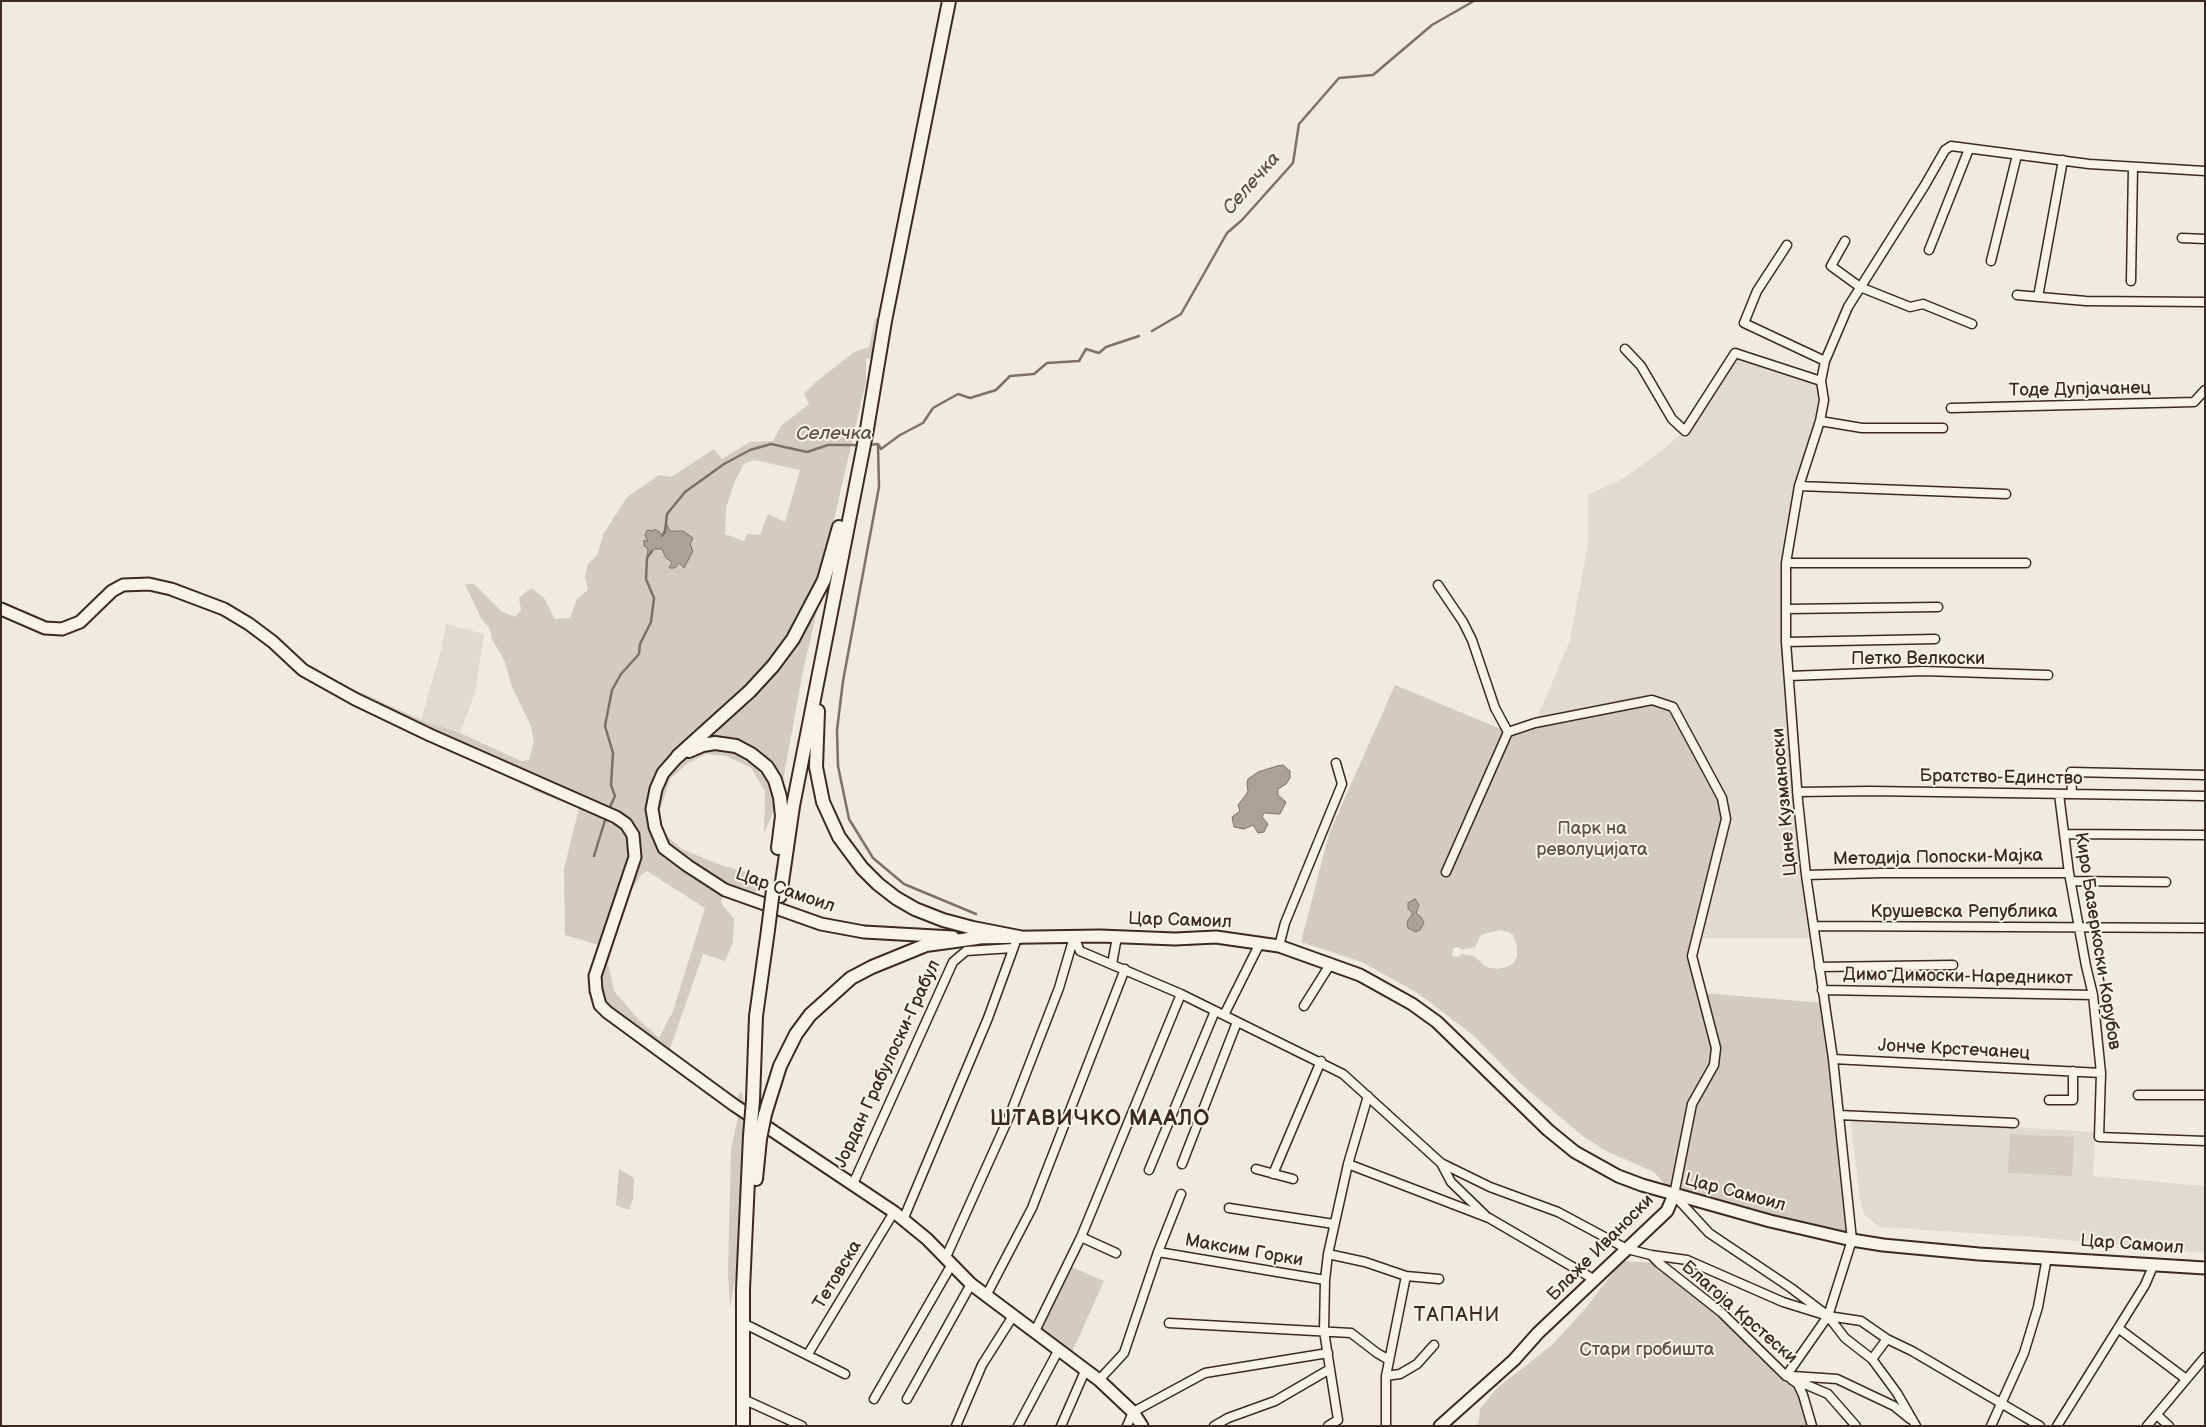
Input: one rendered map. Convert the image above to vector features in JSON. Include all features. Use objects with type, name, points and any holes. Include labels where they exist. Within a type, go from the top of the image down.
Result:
[{"type":"main road","points":[[743,1426],[743,1323],[755,1138],[753,1100],[756,1016],[776,893],[863,428],[879,359],[949,1]]},
{"type":"main road","points":[[678,756],[750,691],[773,666],[793,639],[824,580],[855,473]]},
{"type":"main road","points":[[855,473],[849,555],[818,710],[816,767],[823,802],[839,837],[862,868],[896,898],[915,909],[943,920],[991,932],[1016,942]]},
{"type":"main road","points":[[678,756],[702,746],[716,743],[736,746],[751,754],[767,767],[775,780],[782,816],[776,893]]},
{"type":"main road","points":[[755,1138],[765,1114],[780,1066],[796,1034],[810,1015],[851,978],[880,963],[926,945],[977,938]]},
{"type":"street","name":"Цане Кузманоски","points":[[1786,1376],[1828,1316],[1852,1240],[1833,1059],[1806,875],[1797,792],[1786,642],[1786,563],[1799,486],[1820,421],[1824,400],[1821,381],[1825,360],[1848,307],[1945,150],[1951,146],[1969,150],[2134,167],[2205,170]]},
{"type":"street","points":[[1930,250],[1969,150]]},
{"type":"street","points":[[1991,261],[2017,155]]},
{"type":"street","points":[[2038,296],[2063,160]]},
{"type":"street","points":[[2131,281],[2134,167]]},
{"type":"street","points":[[2182,238],[2205,239]]},
{"type":"street","points":[[1845,241],[1831,266],[1860,287],[1910,307],[1923,304],[1972,324]]},
{"type":"street","points":[[1787,245],[1757,291],[1744,323],[1825,360]]},
{"type":"street","points":[[2017,295],[2086,301],[2205,302]]},
{"type":"street","points":[[1625,349],[1641,366],[1672,419],[1685,432],[1735,353],[1821,381]]},
{"type":"street","name":"Тоде Дупјачанец","points":[[1951,408],[2194,402],[2205,390]]},
{"type":"street","points":[[1820,421],[1862,428],[1943,428]]},
{"type":"street","points":[[1799,486],[2006,494]]},
{"type":"street","points":[[1786,563],[2026,563]]},
{"type":"street","name":"Јордан Грабулоски-Грабул","points":[[1,609],[45,628],[62,629],[80,622],[112,591],[123,585],[149,584],[171,589],[224,610],[249,624],[273,642],[303,670],[354,699],[430,735],[616,817],[626,824],[633,835],[635,857],[595,976],[600,1004],[690,1074],[770,1131],[853,1184],[898,1216],[949,1260],[971,1284],[1099,1380],[1133,1412],[1142,1426]]},
{"type":"street","points":[[1438,585],[1463,622],[1472,640],[1495,708],[1508,732],[1446,872]]},
{"type":"street","points":[[1787,609],[1938,607]]},
{"type":"street","name":"Петко Велкоски","points":[[1786,642],[1935,639]]},
{"type":"street","name":"Петко Велкоски","points":[[1789,676],[1923,671],[2048,675]]},
{"type":"street","name":"Блаже Иваноски","points":[[1440,1426],[1514,1360],[1538,1333],[1667,1211],[1674,1196],[1692,1104],[1714,1065],[1716,1048],[1692,956],[1726,819],[1722,798],[1673,707],[1664,702],[1652,700],[1535,723],[1508,732]]},
{"type":"street","name":"Цар Самоил","points":[[678,756],[663,773],[656,789],[652,809],[655,827],[664,848],[725,890],[821,924],[864,932],[1016,942],[1074,937],[1216,938],[1279,946],[1331,963],[1360,975],[1412,1004],[1437,1022],[1548,1130],[1575,1152],[1618,1176],[1674,1196],[1852,1240],[1928,1250],[2205,1268]]},
{"type":"street","points":[[1279,946],[1289,914],[1342,784],[1336,763]]},
{"type":"street","points":[[2072,794],[2071,772],[2205,775]]},
{"type":"street","name":"Братство-Единство","points":[[1797,792],[1870,791],[2205,796]]},
{"type":"street","name":"Киро Базеркоски-Корубов","points":[[2059,794],[2070,877],[2093,994],[2101,1072],[2099,1137],[2205,1141]]},
{"type":"street","name":"Методија Попоски-Мајка","points":[[2065,834],[2205,835]]},
{"type":"street","name":"Методија Попоски-Мајка","points":[[1806,875],[1881,872],[2070,877],[2166,882]]},
{"type":"street","name":"Крушевска Република","points":[[1814,926],[2205,928]]},
{"type":"street","points":[[1074,937],[1080,951],[1181,994],[1321,1061],[1343,1074],[1441,1163],[1490,1187],[1558,1212],[1627,1249],[1687,1260],[1783,1302],[1828,1316],[1861,1321],[1887,1338],[2040,1426]]},
{"type":"street","points":[[874,1399],[949,1260],[1009,1117],[1059,988],[1074,937]]},
{"type":"street","points":[[1112,964],[1117,937]]},
{"type":"street","points":[[898,1216],[988,1018],[1016,942]]},
{"type":"street","name":"Јордан Грабулоски-Грабул","points":[[853,1184],[953,962],[966,951],[1016,942]]},
{"type":"street","points":[[1224,1015],[1260,943]]},
{"type":"street","points":[[1304,1006],[1331,963]]},
{"type":"street","name":"Димо Димоски-Наредникот","points":[[1819,967],[1953,965]]},
{"type":"street","points":[[986,1296],[1032,1208],[1125,969]]},
{"type":"street","name":"Димо Димоски-Наредникот","points":[[1822,990],[2093,994]]},
{"type":"street","points":[[1035,1331],[1081,1237],[1181,994]]},
{"type":"street","points":[[1149,1170],[1215,1011]]},
{"type":"street","points":[[1182,1164],[1237,1022]]},
{"type":"street","name":"Јонче Крстечанец","points":[[1833,1059],[2101,1072]]},
{"type":"street","points":[[1273,1174],[1321,1061]]},
{"type":"street","points":[[2049,1100],[2073,1100],[2073,1071]]},
{"type":"street","points":[[2138,1095],[2205,1096]]},
{"type":"street","name":"Максим Горки","points":[[1328,1426],[1338,1420],[1324,1332],[1324,1280],[1334,1224],[1348,1164],[1368,1096]]},
{"type":"street","points":[[1839,1115],[2014,1123]]},
{"type":"street","points":[[1441,1163],[1451,1182],[1489,1218]]},
{"type":"street","points":[[1348,1164],[1489,1218],[1595,1280]]},
{"type":"street","points":[[1256,1169],[1293,1179]]},
{"type":"street","name":"Максим Горки","points":[[1099,1380],[1124,1353],[1158,1252],[1181,1194]]},
{"type":"street","points":[[1674,1196],[1709,1233],[1791,1288],[1828,1316],[1845,1338],[1872,1359],[1897,1393],[1915,1424]]},
{"type":"street","points":[[1229,1208],[1334,1224]]},
{"type":"street","name":"Тетовска","points":[[808,1354],[898,1216]]},
{"type":"street","points":[[1081,1237],[1116,1253]]},
{"type":"street","name":"Максим Горки","points":[[1158,1252],[1324,1280]]},
{"type":"street","name":"Максим Горки","points":[[1328,1254],[1365,1262],[1406,1276],[1439,1279]]},
{"type":"street","name":"Благоја Крстески","points":[[1652,1255],[1659,1263],[1721,1312],[1786,1376],[1828,1394],[1856,1426]]},
{"type":"street","points":[[1991,1426],[2024,1353],[2038,1306],[2047,1257]]},
{"type":"street","points":[[2057,1426],[2145,1285],[2154,1264]]},
{"type":"street","points":[[1386,1426],[1386,1376],[1406,1276]]},
{"type":"street","points":[[907,1398],[971,1284]]},
{"type":"street","points":[[956,1426],[982,1366],[1013,1316]]},
{"type":"street","points":[[743,1323],[846,1374]]},
{"type":"street","points":[[1170,1323],[1351,1333],[1389,1360]]},
{"type":"street","points":[[2118,1328],[2186,1379]]},
{"type":"street","points":[[1872,1359],[1887,1338]]},
{"type":"street","points":[[1386,1376],[1400,1374],[1417,1364],[1434,1345]]},
{"type":"street","points":[[1018,1426],[1058,1351]]},
{"type":"street","points":[[1127,1426],[1133,1412],[1205,1373],[1328,1353]]},
{"type":"street","points":[[2147,1426],[2205,1357]]},
{"type":"street","points":[[1214,1426],[1228,1418],[1275,1401],[1330,1369]]},
{"type":"street","points":[[1061,1426],[1085,1371]]},
{"type":"street","points":[[1786,1376],[1837,1379],[1894,1406],[1915,1424]]},
{"type":"street","points":[[1786,1376],[1798,1384],[1812,1426]]},
{"type":"street","points":[[743,1398],[802,1426]]},
{"type":"street","points":[[2157,1415],[2168,1426]]},
{"type":"shaded area","points":[[1735,353],[1821,381],[1824,400],[1799,486],[1786,563],[1786,642],[1815,938],[1698,938],[1535,723],[1570,640],[1588,545],[1588,495],[1624,478],[1685,431]]},
{"type":"shaded area","points":[[666,523],[670,531],[683,531],[693,538],[690,544],[693,551],[684,568],[679,563],[675,568],[669,568],[672,562],[666,558],[662,549],[654,549],[647,558],[648,549],[644,546],[644,540],[648,542],[645,535],[647,530],[653,531],[655,529],[663,535]]},
{"type":"shaded area","points":[[446,624],[484,634],[475,693],[460,733],[421,720],[441,650]]},
{"type":"shaded area","points":[[1283,765],[1290,771],[1290,778],[1286,784],[1278,789],[1278,795],[1286,802],[1280,814],[1264,813],[1262,817],[1268,824],[1264,832],[1258,833],[1253,825],[1244,829],[1234,827],[1232,817],[1240,811],[1238,805],[1248,792],[1248,779],[1258,772]]},
{"type":"shaded area","points":[[1415,899],[1419,905],[1416,913],[1422,918],[1424,923],[1420,930],[1415,932],[1408,928],[1407,922],[1413,913],[1408,909],[1408,903]]},
{"type":"shaded area","points":[[1850,1117],[2095,1132],[2093,1176],[2205,1186],[2205,1253],[2032,1237],[1879,1227],[1864,1214],[1860,1199]]},
{"type":"green space","points":[[875,318],[885,321],[879,359],[866,358],[866,381],[824,563],[824,580],[803,671],[780,797],[764,833],[765,791],[751,768],[726,756],[706,754],[688,763],[670,779],[660,810],[661,831],[682,849],[718,864],[759,876],[754,902],[725,890],[721,903],[734,919],[733,943],[725,961],[703,954],[670,1049],[686,1062],[683,1068],[618,1019],[606,1021],[588,993],[599,945],[565,935],[564,869],[579,808],[532,790],[535,782],[303,670],[290,651],[320,673],[421,720],[460,733],[521,761],[529,760],[534,742],[531,726],[512,687],[505,662],[492,639],[490,629],[481,618],[465,584],[474,584],[502,612],[515,617],[521,610],[519,598],[531,588],[544,598],[555,619],[570,618],[577,599],[588,590],[585,577],[588,564],[597,555],[604,533],[627,497],[659,475],[671,477],[714,449],[722,459],[750,442],[773,441],[781,426],[809,404],[804,394],[816,382],[854,352],[869,347]],"holes":[[[754,460],[800,470],[785,522],[768,514],[760,535],[747,534],[744,541],[725,534],[726,508],[735,481],[744,464]],[[666,524],[670,531],[683,531],[675,568],[669,568],[672,562],[662,549],[654,548],[648,557],[648,542],[663,535]],[[647,871],[705,908],[673,1011],[659,1038],[639,1020],[614,991],[608,963],[628,896],[641,875]]]},
{"type":"green space","name":"Парк на револуцијата","points":[[1395,685],[1508,732],[1652,700],[1673,707],[1722,798],[1726,819],[1692,955],[1703,993],[1824,1003],[1852,1240],[1674,1195],[1654,1172],[1606,1151],[1584,1137],[1521,1084],[1473,1035],[1419,994],[1362,962],[1301,942],[1329,834]],"holes":[[[1499,930],[1513,935],[1517,945],[1517,956],[1514,963],[1507,967],[1497,969],[1486,967],[1474,956],[1462,954],[1458,957],[1452,956],[1453,948],[1458,947],[1462,950],[1475,947],[1481,935]]]},
{"type":"green space","points":[[741,1091],[745,1105],[744,1156],[736,1274],[730,1308],[728,1271],[731,1150],[738,1117],[734,1105]]},
{"type":"green space","points":[[2010,1134],[2074,1137],[2072,1176],[2008,1173]]},
{"type":"green space","points":[[619,1169],[634,1178],[633,1199],[629,1210],[616,1205]]},
{"type":"green space","name":"Стари гробишта","points":[[1622,1261],[1659,1263],[1721,1312],[1798,1384],[1811,1426],[1476,1426],[1479,1421],[1480,1409],[1496,1389],[1552,1345],[1585,1309]]},
{"type":"green space","points":[[1067,1265],[1104,1281],[1069,1359],[1035,1331]]},
{"type":"waterway","name":"Селечка","points":[[1152,331],[1181,314],[1227,233],[1242,220],[1293,163],[1299,124],[1339,78],[1373,75],[1432,25],[1474,1]]},
{"type":"waterway","name":"Селечка","points":[[868,445],[878,444],[881,449],[900,435],[923,423],[933,408],[958,394],[970,398],[996,390],[1010,376],[1034,374],[1047,363],[1079,361],[1086,349],[1099,353],[1106,347],[1139,336]]},
{"type":"waterway","name":"Селечка","points":[[662,536],[665,532],[667,514],[685,492],[724,464],[750,450],[771,444],[807,452],[828,445],[860,445]]},
{"type":"waterway","points":[[878,444],[879,487],[843,681],[837,730],[838,766],[849,819],[873,858],[904,884],[976,914]]},
{"type":"waterway","name":"Селечка","points":[[609,809],[615,796],[611,785],[613,753],[605,726],[612,690],[621,674],[639,654],[640,644],[651,622],[654,598],[646,579],[647,558],[652,551]]},
{"type":"waterway","name":"Селечка","points":[[594,856],[606,817]]},
{"type":"district","name":"ШТАВИЧКО МААЛО","points":[[1100,1119]]},
{"type":"district","name":"ТАПАНИ","points":[[1457,1316]]}]
